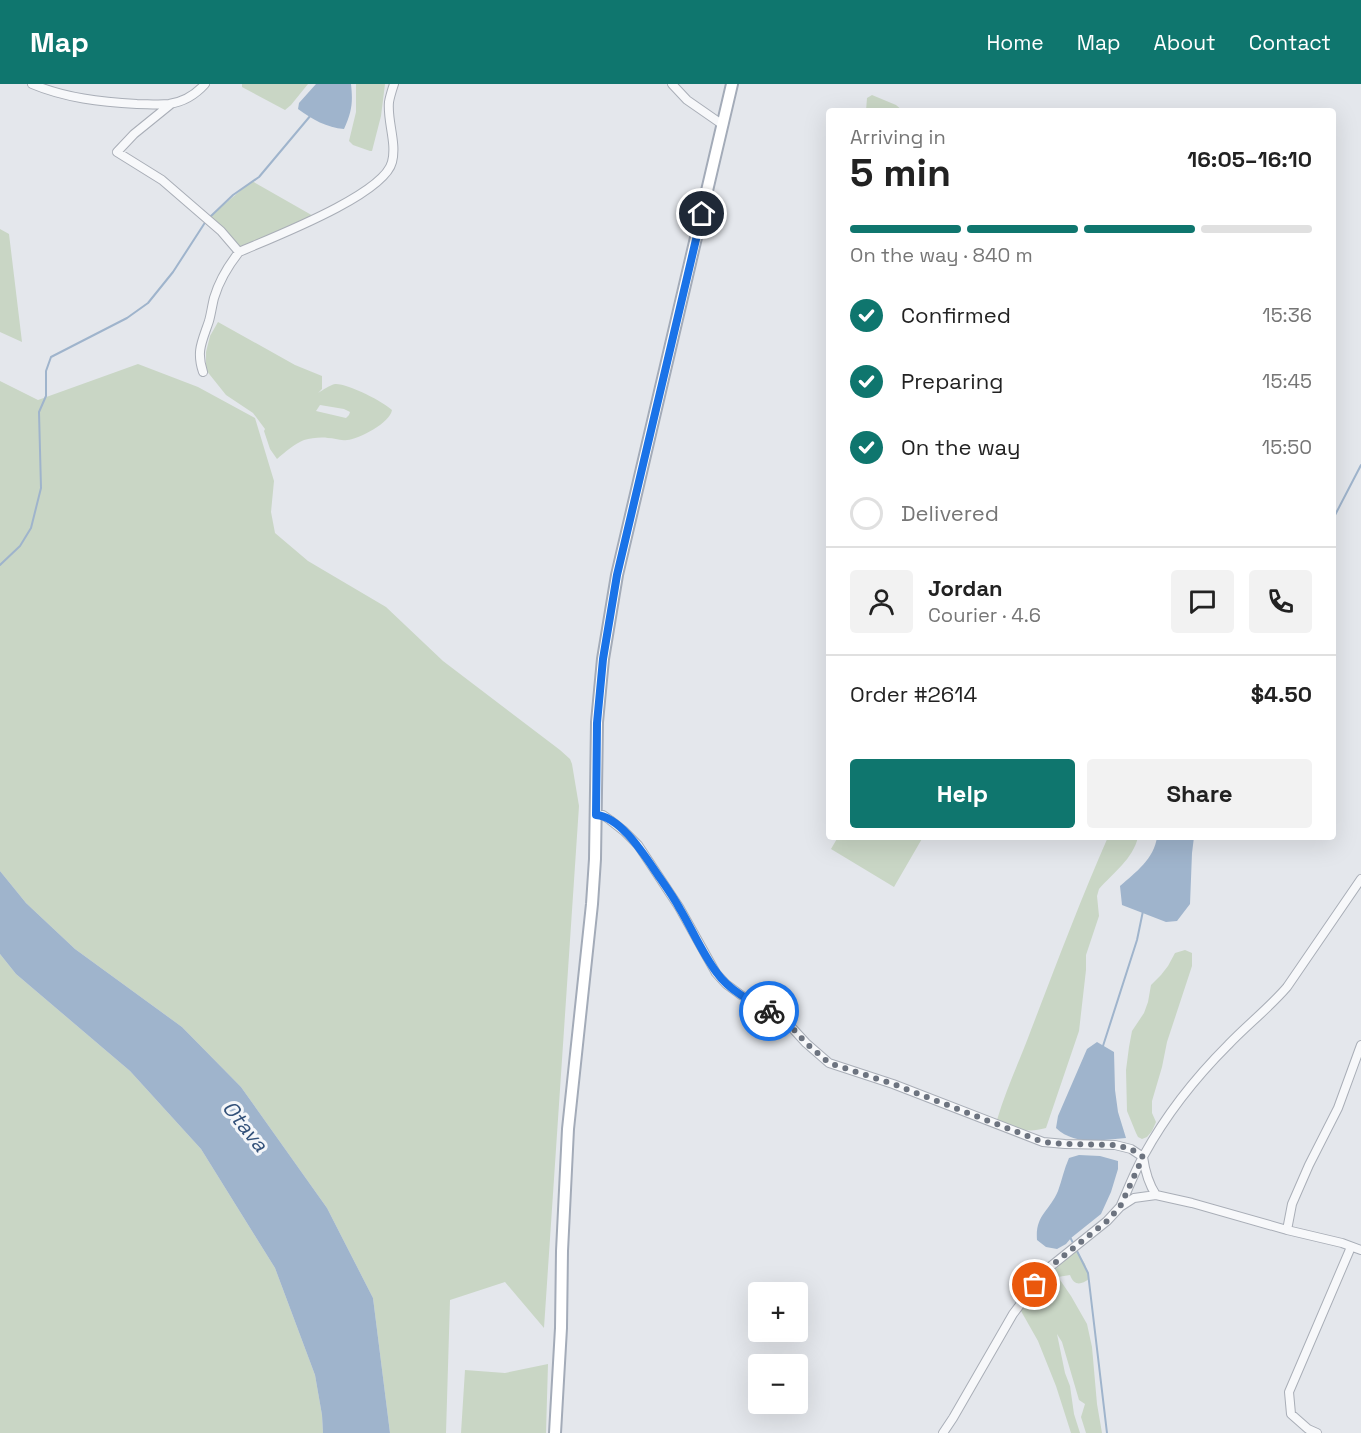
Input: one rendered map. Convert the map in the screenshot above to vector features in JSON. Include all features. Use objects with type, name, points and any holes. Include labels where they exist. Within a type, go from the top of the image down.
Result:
[{"type":"main road","points":[[555,1433],[568,1129],[592,904],[597,723],[603,659],[617,575],[732,84]]},
{"type":"street","points":[[32,84],[50,92],[79,98],[126,104],[171,104]]},
{"type":"street","points":[[205,84],[190,96],[171,104],[134,134],[117,152],[167,184],[221,231],[239,252]]},
{"type":"street","points":[[203,372],[199,353],[201,342],[218,286],[239,252],[317,218],[369,188],[385,176],[393,157],[389,104],[394,84]]},
{"type":"street","points":[[672,84],[687,100],[723,125]]},
{"type":"street","points":[[596,815],[603,815],[638,845],[679,907],[716,973],[726,984],[784,1019],[829,1063],[893,1084],[1043,1142],[1115,1145],[1131,1149],[1143,1157],[1145,1172],[1156,1195]]},
{"type":"street","points":[[1120,1207],[1143,1157],[1180,1099],[1227,1046],[1287,987],[1361,879]]},
{"type":"street","points":[[1287,1230],[1292,1204],[1338,1108],[1361,1045]]},
{"type":"street","points":[[943,1433],[1014,1314],[1046,1270],[1107,1221],[1120,1207],[1134,1198],[1156,1195],[1192,1203],[1361,1250]]},
{"type":"street","points":[[1317,1433],[1308,1429],[1291,1414],[1289,1392],[1351,1246]]},
{"type":"green space","points":[[242,84],[308,84],[285,110],[242,87]]},
{"type":"green space","points":[[356,84],[385,84],[381,116],[372,151],[353,145],[349,141],[356,112]]},
{"type":"green space","points":[[872,95],[900,108],[866,108],[867,98]]},
{"type":"green space","points":[[252,181],[315,217],[238,249],[208,217]]},
{"type":"green space","points":[[0,229],[9,234],[22,342],[0,332]]},
{"type":"green space","points":[[218,322],[295,365],[322,376],[322,389],[318,393],[335,384],[348,387],[388,407],[392,410],[390,415],[373,430],[359,437],[344,440],[313,438],[304,440],[277,459],[270,449],[265,429],[253,413],[226,395],[206,370],[206,352],[210,336]],"holes":[[[320,405],[350,412],[346,418],[316,411]]]},
{"type":"green space","points":[[138,364],[198,387],[255,418],[274,481],[271,512],[275,533],[308,561],[386,607],[443,661],[560,750],[572,764],[579,806],[544,1328],[505,1282],[450,1300],[446,1433],[390,1433],[373,1298],[327,1208],[241,1087],[182,1027],[75,949],[26,903],[0,871],[0,381],[38,400]]},
{"type":"green space","points":[[836,840],[921,840],[894,887],[831,849]]},
{"type":"green space","points":[[1107,840],[1137,840],[1127,859],[1099,889],[1097,896],[1099,916],[1086,955],[1079,1031],[1046,1128],[1026,1130],[1015,1128],[997,1120]]},
{"type":"green space","points":[[1185,950],[1192,953],[1192,966],[1167,1042],[1152,1101],[1152,1113],[1156,1122],[1152,1131],[1142,1139],[1138,1137],[1127,1111],[1126,1070],[1132,1031],[1144,1013],[1151,985],[1168,966],[1175,953]]},
{"type":"green space","points":[[0,954],[16,974],[130,1071],[201,1149],[275,1268],[315,1375],[323,1433],[0,1433]]},
{"type":"green space","points":[[1077,1251],[1085,1264],[1089,1279],[1078,1283],[1070,1275],[1058,1277],[1087,1324],[1092,1347],[1102,1433],[1086,1433],[1081,1417],[1085,1404],[1079,1400],[1062,1342],[1057,1334],[1080,1433],[1071,1433],[1038,1341],[1021,1311],[1064,1259]]},
{"type":"green space","points":[[548,1364],[546,1433],[461,1433],[465,1370],[505,1373]]},
{"type":"water","points":[[316,84],[351,84],[351,107],[344,129],[320,122],[298,109],[299,103]]},
{"type":"water","points":[[1156,840],[1194,840],[1190,904],[1177,921],[1166,922],[1122,905],[1120,886],[1138,870]]},
{"type":"water","name":"Otava","points":[[0,871],[26,903],[75,949],[182,1027],[241,1087],[327,1208],[373,1298],[390,1433],[323,1433],[315,1375],[275,1268],[201,1149],[130,1071],[16,974],[0,954]]},
{"type":"water","points":[[1097,1042],[1114,1052],[1118,1112],[1126,1138],[1080,1140],[1063,1134],[1056,1128],[1058,1116],[1087,1049]]},
{"type":"water","points":[[1079,1155],[1100,1156],[1118,1161],[1111,1192],[1101,1214],[1066,1244],[1057,1249],[1046,1247],[1037,1240],[1040,1219],[1058,1191],[1069,1158]]},
{"type":"waterway","points":[[210,217],[233,195],[259,177],[311,115]]},
{"type":"waterway","points":[[0,565],[20,546],[31,528],[41,488],[39,412],[46,396],[46,371],[51,357],[127,318],[148,303],[173,272],[206,221]]},
{"type":"waterway","points":[[1336,513],[1361,465]]},
{"type":"waterway","points":[[1103,1046],[1137,940],[1143,911]]},
{"type":"waterway","points":[[1070,1237],[1088,1273],[1107,1433]]},
{"type":"way so far","points":[[769,1011],[784,1019],[829,1063],[893,1084],[1043,1142],[1115,1145],[1131,1149],[1143,1157],[1120,1207],[1107,1221],[1046,1270],[1035,1285]]},
{"type":"route","points":[[702,214],[617,575],[603,659],[597,723],[596,815],[603,815],[610,820],[638,845],[679,907],[716,973],[741,995],[769,1011]]}]
